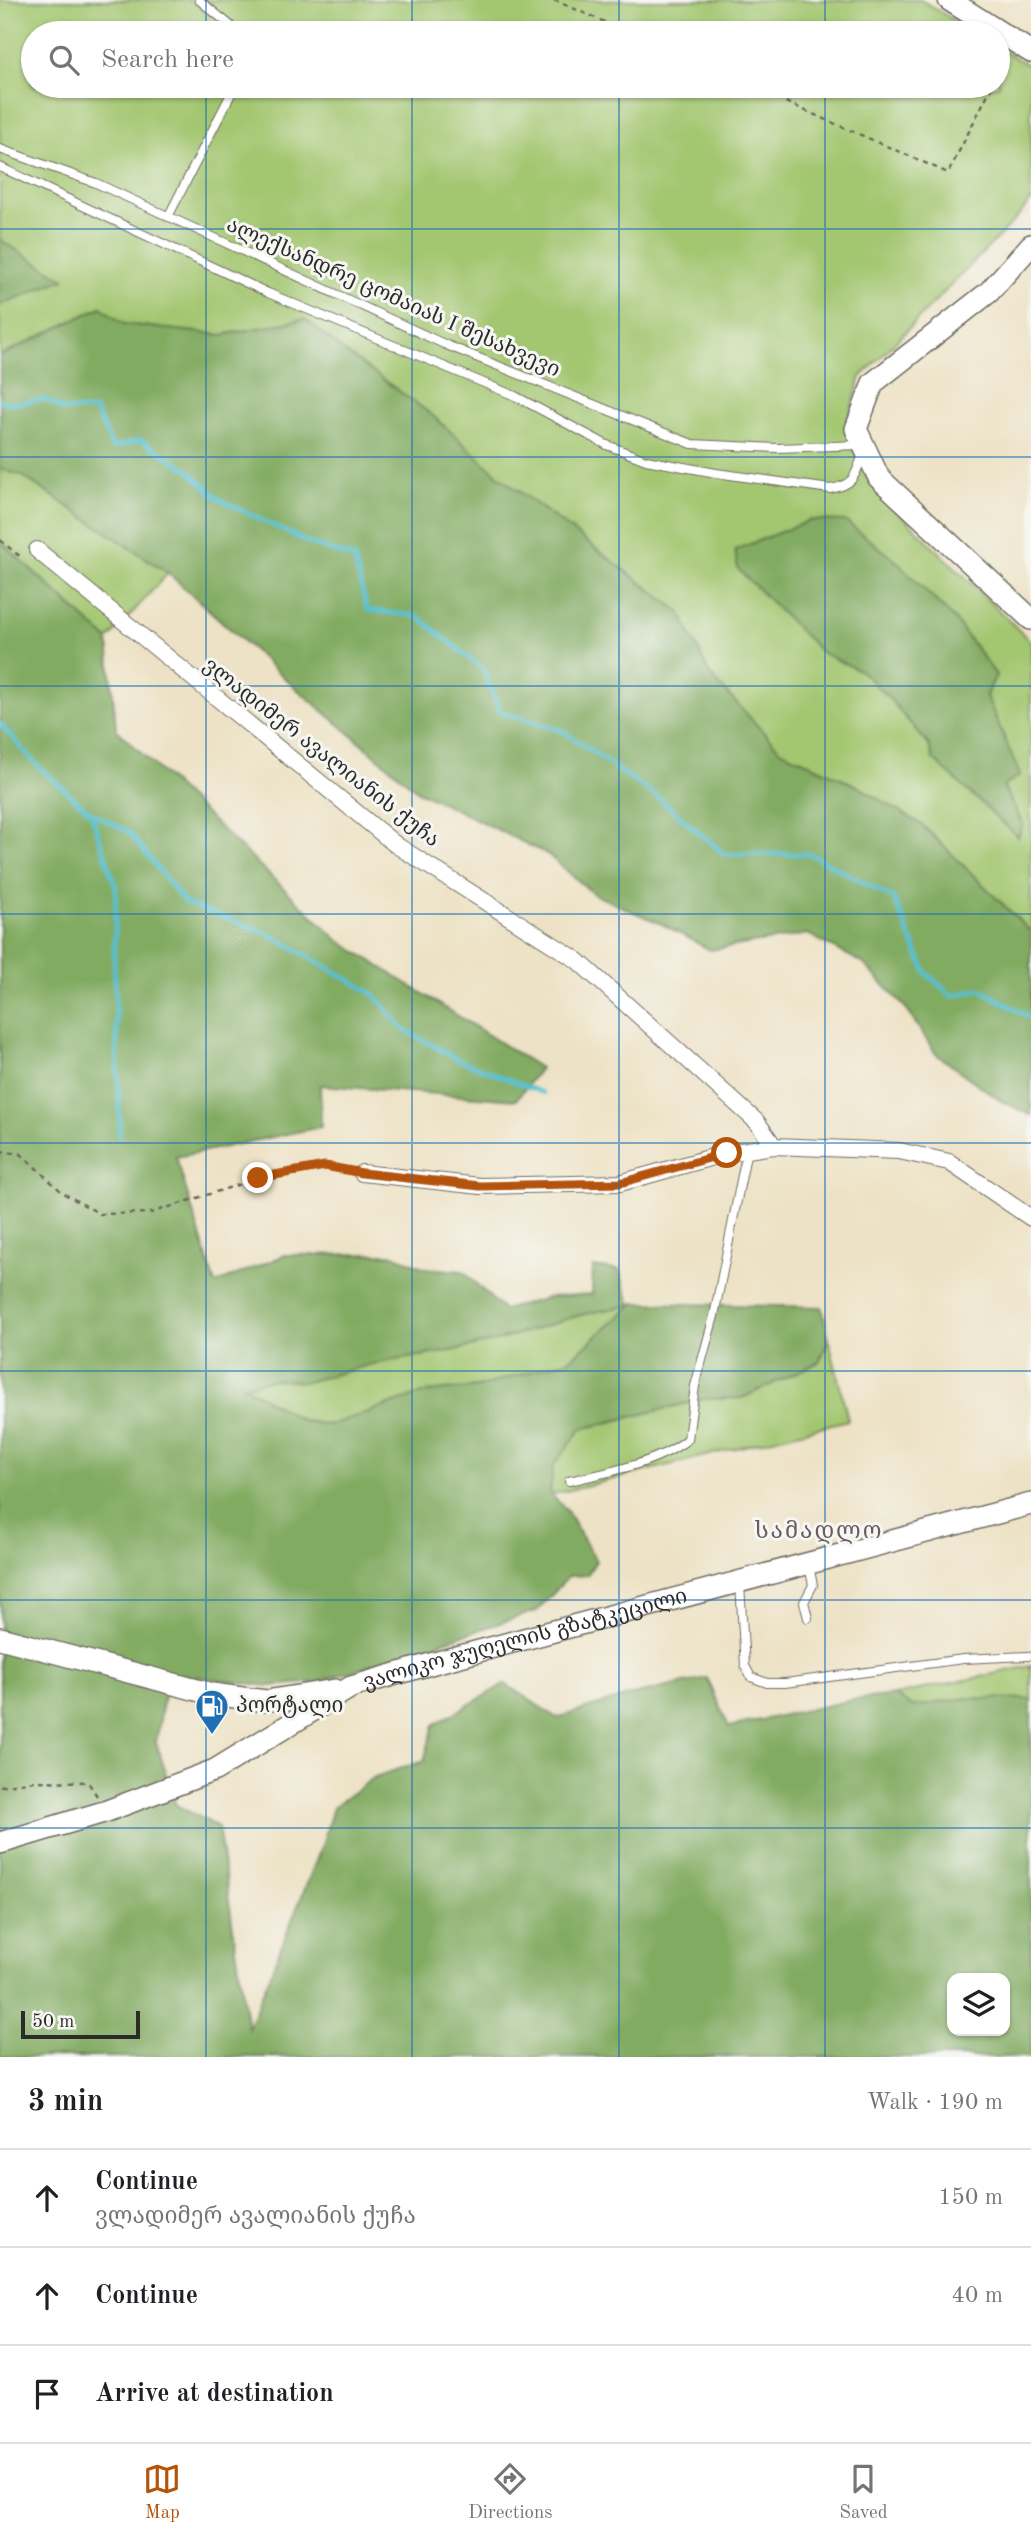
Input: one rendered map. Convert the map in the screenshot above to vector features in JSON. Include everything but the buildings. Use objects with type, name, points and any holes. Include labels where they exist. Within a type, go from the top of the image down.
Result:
[{"type":"main road","points":[[948,0],[982,21]]},
{"type":"main road","points":[[1010,39],[1031,52]]},
{"type":"main road","points":[[1031,246],[989,292],[873,383],[856,429],[879,478],[1031,619]]},
{"type":"main road","name":"ვალიკო ჯუღელის გზატკეცილი","points":[[0,1843],[107,1811],[215,1770],[351,1687],[1031,1504]]},
{"type":"main road","points":[[0,1638],[212,1694],[266,1701],[351,1687]]},
{"type":"street","name":"ვლადიმერ ავალიანის ქუჩა","points":[[37,550],[396,845],[577,960],[757,1122],[774,1146]]},
{"type":"street","points":[[362,1173],[480,1186],[620,1183],[727,1153],[774,1146],[899,1151],[949,1162],[1031,1218]]},
{"type":"lane","points":[[199,0],[225,21]]},
{"type":"lane","points":[[168,217],[229,98]]},
{"type":"lane","name":"ალექსანდრე ცომაიას I შესახვევი","points":[[0,149],[96,183],[443,344],[692,444],[777,448],[864,447]]},
{"type":"lane","points":[[0,167],[268,293],[515,396],[607,444],[646,460],[830,489],[844,487],[852,482],[864,447]]},
{"type":"lane","points":[[569,1481],[675,1450],[688,1439],[695,1387],[714,1316],[747,1150]]},
{"type":"lane","points":[[808,1618],[804,1602],[813,1585],[809,1563]]},
{"type":"lane","points":[[740,1581],[745,1666],[751,1677],[767,1683],[785,1683],[962,1659],[1028,1656]]},
{"type":"path","points":[[554,0],[602,21]]},
{"type":"path","points":[[776,98],[948,173],[986,98]]},
{"type":"path","points":[[0,540],[18,555],[37,550]]},
{"type":"path","points":[[0,1151],[21,1154],[63,1193],[100,1214],[151,1213],[258,1178],[325,1166],[362,1173]]},
{"type":"path","points":[[0,1786],[34,1781],[89,1782],[107,1811]]},
{"type":"green space","points":[[0,0],[921,0],[955,21],[21,21],[21,98],[1010,98],[1010,55],[1031,67],[1031,201],[861,377],[845,430],[870,484],[1031,642],[1031,932],[922,825],[857,786],[780,750],[710,675],[680,612],[499,476],[432,415],[342,350],[305,319],[222,335],[123,324],[101,307],[0,356],[0,305],[63,279],[0,240]],"holes":[[[811,520],[893,558],[955,620],[996,675],[986,695],[1004,737],[1003,786],[1023,824],[933,759],[929,745],[888,697],[735,550]]]},
{"type":"green space","points":[[0,240],[64,279],[0,305]]},
{"type":"green space","points":[[101,307],[124,324],[222,335],[305,319],[342,350],[432,415],[499,476],[680,612],[710,675],[780,750],[857,786],[922,825],[1031,932],[1031,1115],[1001,1101],[936,1054],[905,1007],[863,963],[808,934],[710,950],[664,925],[595,895],[547,854],[418,791],[291,684],[168,573],[21,475],[0,469],[0,356]]},
{"type":"green space","points":[[0,469],[21,475],[168,573],[108,640],[0,541]]},
{"type":"green space","points":[[811,520],[845,521],[893,558],[955,620],[996,675],[986,695],[1020,775],[1003,786],[1023,825],[1018,837],[933,759],[929,745],[888,697],[861,671],[822,653],[738,569],[735,550]]},
{"type":"green space","points":[[0,541],[108,640],[116,729],[338,940],[540,1068],[516,1100],[320,1085],[321,1127],[176,1157],[215,1284],[285,1255],[391,1254],[425,1268],[463,1271],[503,1310],[551,1297],[592,1294],[593,1267],[619,1270],[631,1305],[580,1315],[461,1349],[372,1364],[306,1382],[273,1379],[243,1386],[303,1421],[330,1425],[427,1392],[478,1387],[569,1360],[635,1303],[822,1307],[829,1340],[819,1362],[742,1398],[704,1399],[581,1429],[553,1466],[550,1494],[565,1508],[596,1561],[587,1575],[569,1576],[537,1611],[318,1682],[269,1686],[168,1673],[156,1742],[176,1805],[218,1827],[248,2029],[322,1846],[333,1807],[375,1777],[424,1761],[434,1725],[505,1684],[557,1718],[624,1697],[707,1678],[729,1727],[852,1700],[895,1695],[912,1707],[967,1698],[1031,1699],[1031,2057],[0,2057]]},
{"type":"green space","points":[[635,1303],[569,1360],[478,1387],[427,1392],[330,1425],[303,1421],[242,1385],[274,1379],[306,1382],[372,1364],[503,1339],[580,1315]]},
{"type":"green space","points":[[829,1340],[848,1420],[550,1495],[553,1466],[581,1429],[704,1399],[742,1398],[819,1362]]},
{"type":"green space","points":[[1031,1666],[1031,1699],[967,1698],[912,1707],[895,1695]]},
{"type":"waterway","points":[[0,401],[18,403],[40,400],[54,404],[61,410],[95,410],[113,448],[141,440],[187,469],[219,499],[311,544],[354,558],[367,610],[417,616],[483,669],[500,712],[563,731],[660,799],[724,854],[810,854],[894,899],[926,973],[952,996],[980,989],[1031,1018]]},
{"type":"waterway","points":[[0,724],[40,768],[91,813],[116,888],[114,956],[120,1137]]},
{"type":"waterway","points":[[91,813],[129,832],[185,903],[269,934],[374,994],[403,1029],[457,1059],[543,1093]]},
{"type":"place","name":"პორტალი","points":[[212,1736]]},
{"type":"district","name":"სამადლო","points":[[819,1531]]},
{"type":"route","points":[[258,1178],[325,1166],[362,1173],[480,1186],[620,1183],[727,1153]]}]
